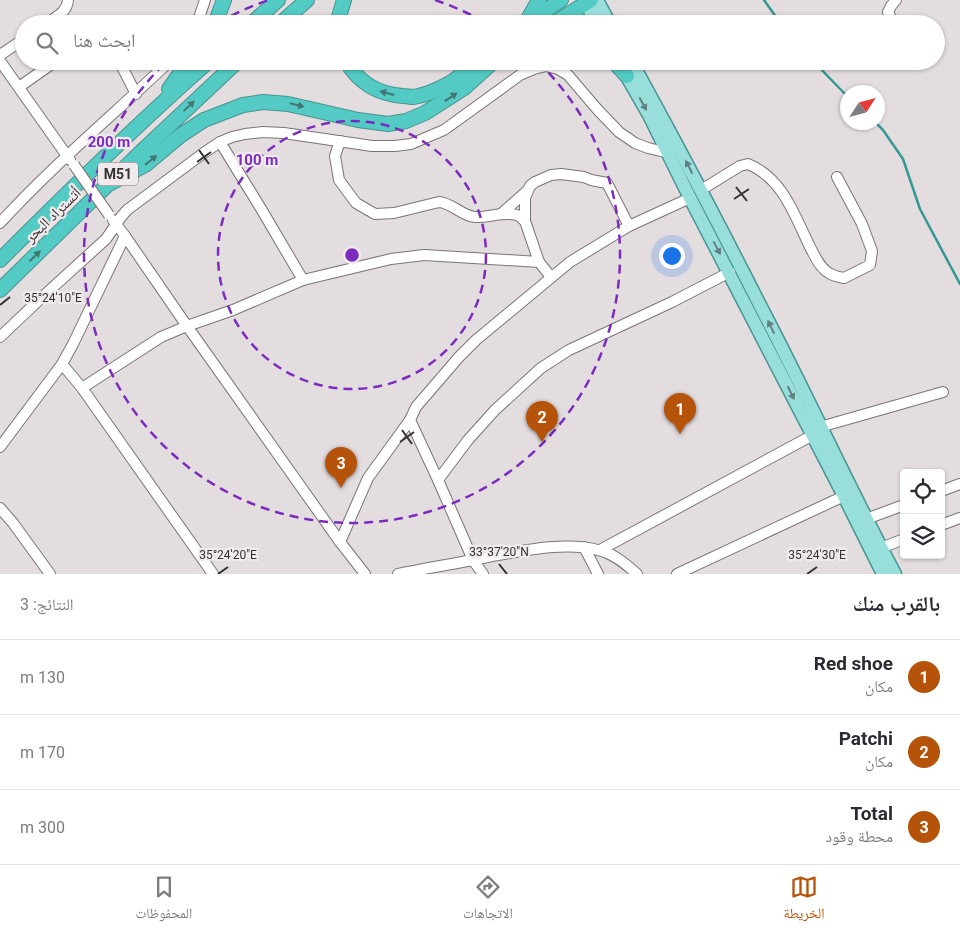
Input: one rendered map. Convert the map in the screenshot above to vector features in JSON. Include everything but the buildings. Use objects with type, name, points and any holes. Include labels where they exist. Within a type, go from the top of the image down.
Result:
[{"type":"highway","points":[[219,15],[224,0]]},
{"type":"highway","points":[[261,15],[278,0]]},
{"type":"highway","points":[[290,15],[307,0]]},
{"type":"highway","points":[[340,15],[344,0]]},
{"type":"highway","points":[[530,15],[538,0]]},
{"type":"highway","points":[[538,15],[561,0]]},
{"type":"highway","points":[[567,15],[589,1]]},
{"type":"highway","points":[[161,104],[182,70]]},
{"type":"highway","name":"أتستراد البحر","points":[[0,260],[94,167],[199,70]]},
{"type":"highway","name":"أتستراد البحر","points":[[0,290],[141,152],[228,70]]},
{"type":"highway","points":[[351,70],[365,84],[380,92],[414,97],[451,83],[467,70]]},
{"type":"highway","points":[[109,184],[134,172],[181,135],[204,120],[243,105],[263,102],[288,104],[358,120],[388,124],[406,121],[425,113],[464,88],[484,70]]},
{"type":"highway","points":[[621,70],[627,76]]},
{"type":"main road","points":[[589,1],[594,15]]},
{"type":"main road","points":[[589,1],[602,15]]},
{"type":"main road","points":[[624,70],[669,153],[690,198],[895,574]]},
{"type":"main road","points":[[636,70],[701,190],[764,313],[844,496],[883,574]]},
{"type":"street","points":[[60,15],[64,12],[68,0]]},
{"type":"street","points":[[199,15],[205,0]]},
{"type":"street","points":[[890,15],[888,12],[896,0]]},
{"type":"street","points":[[0,55],[15,45]]},
{"type":"street","points":[[0,61],[125,236],[186,326],[340,542],[365,574]]},
{"type":"street","points":[[19,88],[44,70]]},
{"type":"street","points":[[124,70],[136,94]]},
{"type":"street","points":[[0,223],[19,202],[71,160],[161,70]]},
{"type":"street","points":[[0,337],[106,239],[127,210],[220,142],[232,137],[263,132],[284,133],[372,146],[411,144],[444,130],[520,75],[532,70]]},
{"type":"street","points":[[560,70],[568,75],[619,132],[635,143],[669,153]]},
{"type":"street","points":[[340,141],[335,156],[338,180],[356,203],[375,214],[394,213],[444,202],[463,214],[475,217],[511,214],[519,216],[525,221]]},
{"type":"street","points":[[220,142],[303,280]]},
{"type":"street","points":[[701,190],[740,166],[748,164],[758,168],[776,183],[791,206],[819,264],[829,273],[844,278],[870,265],[872,251],[862,224],[837,177]]},
{"type":"street","points":[[551,277],[539,262],[525,221],[525,198],[530,186],[535,182],[551,175],[561,174],[584,176],[591,180],[608,183],[629,226]]},
{"type":"street","points":[[501,214],[527,191]]},
{"type":"street","points":[[340,542],[368,478],[410,420],[416,407],[476,340],[570,262],[629,226],[690,198]]},
{"type":"street","points":[[0,447],[62,364],[125,236]]},
{"type":"street","points":[[82,388],[161,337],[186,326],[233,310],[303,280],[391,260],[424,255],[539,262]]},
{"type":"street","points":[[438,480],[468,440],[495,410],[542,368],[569,350],[672,302],[730,272]]},
{"type":"street","points":[[62,364],[82,388],[213,574]]},
{"type":"street","points":[[600,550],[816,431],[943,392]]},
{"type":"street","points":[[410,420],[473,560],[483,574]]},
{"type":"street","points":[[945,490],[960,484]]},
{"type":"street","points":[[677,574],[844,496]]},
{"type":"street","points":[[866,519],[900,506]]},
{"type":"street","points":[[0,508],[50,574]]},
{"type":"street","points":[[945,524],[960,518]]},
{"type":"street","points":[[881,548],[900,541]]},
{"type":"street","points":[[584,547],[598,574]]},
{"type":"street","points":[[398,574],[530,549],[584,547],[600,550],[618,559],[637,574]]},
{"type":"waterway","points":[[764,0],[775,15]]},
{"type":"waterway","points":[[822,70],[840,89]]},
{"type":"waterway","points":[[883,130],[903,159],[920,209],[960,284]]},
{"type":"place","name":"Red shoe","points":[[680,434]]},
{"type":"place","name":"Patchi","points":[[542,442]]},
{"type":"place","name":"Total","points":[[341,488]]}]
